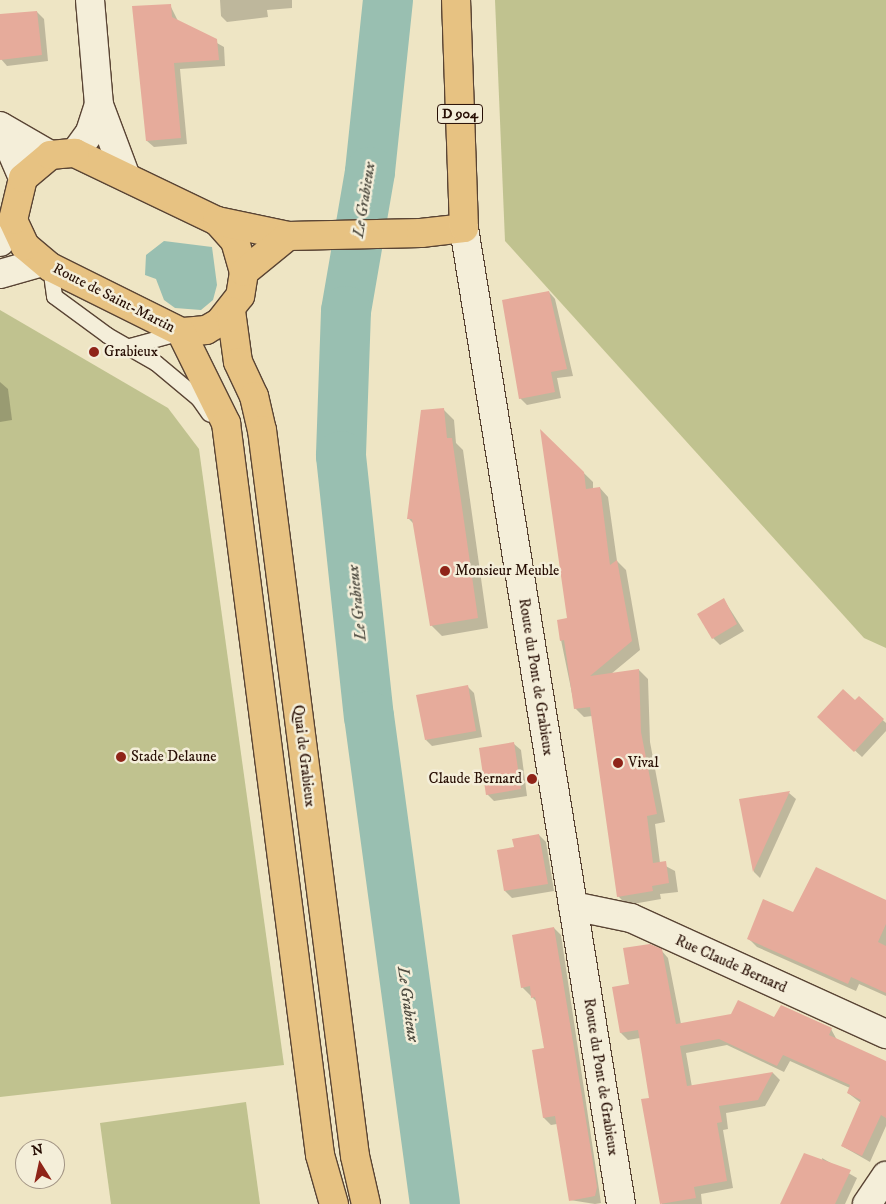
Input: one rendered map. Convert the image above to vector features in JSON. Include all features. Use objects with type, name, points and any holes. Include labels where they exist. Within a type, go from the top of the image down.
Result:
[{"type":"main road","points":[[90,0],[99,105],[126,177]]},
{"type":"main road","name":"Route du Pont de Grabieux","points":[[456,0],[464,228],[621,1204]]},
{"type":"main road","points":[[1,126],[23,178],[63,154],[90,132],[99,105]]},
{"type":"main road","points":[[1,126],[63,154],[126,177],[217,221],[288,236],[421,233],[464,228]]},
{"type":"main road","name":"Route de Saint-Martin","points":[[23,178],[6,231],[46,264],[181,332],[206,330],[231,312]]},
{"type":"main road","points":[[217,221],[235,241],[244,272],[240,296],[231,312]]},
{"type":"main road","points":[[244,272],[288,236]]},
{"type":"main road","points":[[0,274],[46,264]]},
{"type":"main road","name":"Quai de Grabieux","points":[[231,312],[238,362],[254,396],[262,430],[354,1148],[366,1204]]},
{"type":"main road","points":[[181,332],[226,423],[320,1156],[334,1204]]},
{"type":"main road","name":"Rue Claude Bernard","points":[[573,906],[630,918],[886,1034]]},
{"type":"main road","points":[[867,1204],[886,1176]]},
{"type":"lane","points":[[46,264],[54,296],[126,347],[156,363],[198,398],[229,443]]},
{"type":"lane","points":[[126,347],[181,332]]},
{"type":"green space","points":[[495,0],[886,0],[886,648],[864,638],[505,241]]},
{"type":"green space","name":"Stade Delaune","points":[[0,310],[168,408],[199,449],[284,1065],[0,1097]]},
{"type":"green space","points":[[246,1102],[260,1204],[111,1204],[100,1123]]},
{"type":"shaded area","points":[[164,241],[212,247],[217,285],[213,300],[201,310],[175,308],[164,300],[156,279],[145,275],[146,255]]},
{"type":"building","points":[[171,4],[172,17],[217,39],[219,60],[174,63],[181,138],[146,141],[132,6]]},
{"type":"building","points":[[37,11],[42,55],[0,60],[0,14]]},
{"type":"building","points":[[549,291],[567,369],[551,372],[555,392],[519,399],[502,300]]},
{"type":"building","points":[[444,408],[447,438],[452,438],[478,618],[430,626],[412,519],[407,519],[421,410]]},
{"type":"building","points":[[540,429],[584,472],[586,489],[600,487],[610,565],[617,560],[632,641],[590,676],[639,669],[641,732],[657,814],[647,816],[653,863],[666,861],[669,883],[652,886],[653,891],[617,897],[590,707],[574,709],[564,640],[560,641],[557,620],[567,618]]},
{"type":"building","points":[[724,598],[737,624],[712,639],[697,614]]},
{"type":"building","points":[[468,685],[476,731],[425,740],[416,695]]},
{"type":"building","points":[[843,689],[855,700],[859,696],[884,719],[854,752],[817,717]]},
{"type":"building","points":[[514,742],[521,789],[486,795],[479,748]]},
{"type":"building","points":[[790,791],[753,872],[739,799]]},
{"type":"building","points":[[539,834],[548,884],[504,891],[497,850],[514,847],[512,839]]},
{"type":"building","points":[[816,867],[886,900],[886,924],[878,942],[886,946],[886,993],[851,977],[848,984],[747,939],[763,899],[793,912]]},
{"type":"building","points":[[554,927],[597,1187],[595,1196],[569,1201],[555,1116],[543,1118],[532,1050],[544,1048],[535,997],[531,998],[530,986],[521,988],[512,935]]},
{"type":"building","points":[[650,944],[662,949],[676,1024],[731,1014],[738,1000],[774,1017],[781,1005],[832,1028],[829,1035],[886,1061],[886,1118],[881,1115],[862,1156],[841,1146],[861,1100],[847,1093],[850,1085],[783,1055],[777,1066],[719,1039],[680,1046],[687,1086],[773,1072],[758,1100],[719,1106],[722,1122],[717,1123],[727,1181],[694,1187],[696,1198],[660,1204],[641,1099],[649,1098],[638,1030],[620,1033],[612,987],[629,984],[623,948]]},
{"type":"building","points":[[804,1153],[851,1170],[835,1204],[780,1204]]},
{"type":"waterway","name":"Le Grabieux","points":[[388,0],[370,172],[346,311],[341,456],[369,716],[435,1204]]},
{"type":"place","name":"Grabieux","points":[[94,352]]},
{"type":"place","name":"Monsieur Meuble","points":[[445,571]]},
{"type":"place","name":"Stade Delaune","points":[[121,757]]},
{"type":"place","name":"Vival","points":[[618,763]]},
{"type":"place","name":"Claude Bernard","points":[[532,779]]}]
